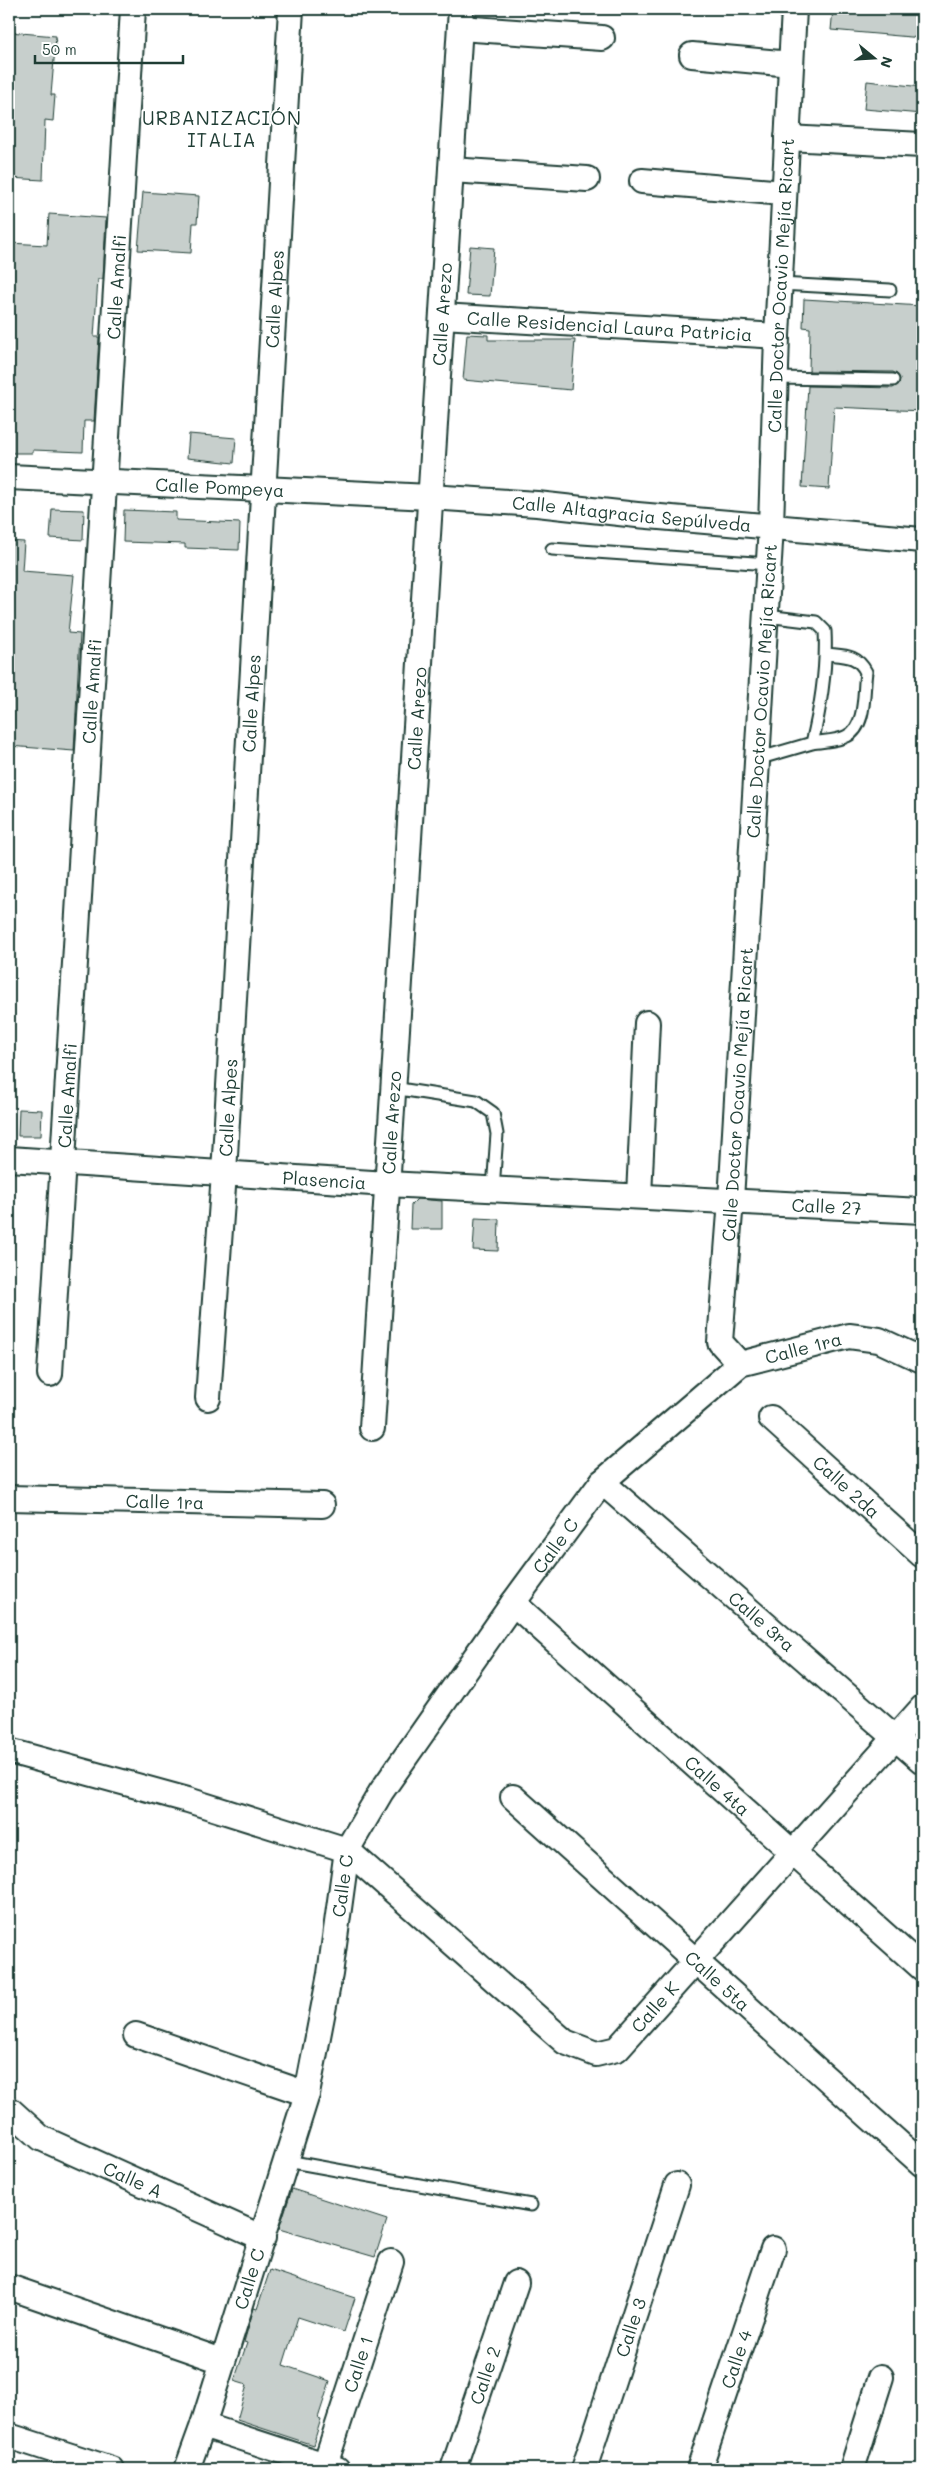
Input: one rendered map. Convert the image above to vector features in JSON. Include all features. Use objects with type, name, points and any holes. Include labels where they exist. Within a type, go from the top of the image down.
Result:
[{"type":"street","name":"Calle Amalfi","points":[[50,1374],[133,9]]},
{"type":"street","name":"Calle Alpes","points":[[208,1398],[224,1173],[291,9]]},
{"type":"street","name":"Calle Doctor Ocavio Mejía Ricart","points":[[740,1364],[720,1342],[731,1200],[769,564],[777,336],[794,9]]},
{"type":"street","points":[[460,18],[602,38]]},
{"type":"street","name":"Calle Arezo","points":[[372,1428],[460,18]]},
{"type":"street","points":[[692,55],[791,64]]},
{"type":"street","points":[[787,138],[922,144]]},
{"type":"street","points":[[451,170],[587,179]]},
{"type":"street","points":[[642,181],[784,193]]},
{"type":"street","name":"Calle Residencial Laura Patricia","points":[[442,316],[777,336]]},
{"type":"street","name":"Calle Pompeya","points":[[9,477],[430,497]]},
{"type":"street","name":"Calle Altagracia Sepúlveda","points":[[430,497],[537,504],[922,540]]},
{"type":"street","points":[[639,1196],[647,1023]]},
{"type":"street","name":"Plasencia","points":[[9,1160],[387,1184],[731,1200]]},
{"type":"street","name":"Calle 27","points":[[731,1200],[922,1211]]},
{"type":"street","name":"Calle 1ra","points":[[740,1364],[849,1336],[879,1340],[918,1356],[922,1360]]},
{"type":"street","name":"Calle C","points":[[187,2469],[263,2238],[307,2094],[330,1974],[347,1850],[381,1792],[513,1603],[602,1482],[740,1364]]},
{"type":"street","name":"Calle 2da","points":[[771,1418],[922,1555]]},
{"type":"street","name":"Calle 3ra","points":[[602,1482],[922,1761]]},
{"type":"street","name":"Calle 1ra","points":[[9,1498],[322,1505]]},
{"type":"street","name":"Calle 4ta","points":[[513,1603],[792,1854],[922,1968]]},
{"type":"street","name":"Calle K","points":[[347,1850],[565,2042],[596,2054],[617,2049],[922,1708]]},
{"type":"street","points":[[9,1751],[188,1800],[347,1850]]},
{"type":"street","name":"Calle 5ta","points":[[513,1797],[922,2164]]},
{"type":"street","points":[[136,2035],[307,2094]]},
{"type":"street","name":"Calle A","points":[[9,2109],[41,2138],[263,2238]]},
{"type":"street","name":"Calle 3","points":[[584,2469],[677,2185]]},
{"type":"street","name":"Calle 4","points":[[699,2469],[773,2249]]},
{"type":"street","name":"Calle 1","points":[[331,2467],[391,2262]]},
{"type":"street","name":"Calle 2","points":[[453,2469],[516,2283]]},
{"type":"street","points":[[9,2287],[222,2361]]},
{"type":"street","points":[[852,2469],[881,2377]]},
{"type":"street","points":[[203,2425],[331,2467]]},
{"type":"street","points":[[9,2436],[111,2469]]},
{"type":"lane","points":[[780,284],[890,290]]},
{"type":"lane","points":[[776,378],[893,380]]},
{"type":"lane","points":[[552,549],[769,564]]},
{"type":"lane","points":[[766,616],[816,622],[826,631],[822,696],[812,743]]},
{"type":"lane","points":[[757,759],[812,743],[846,737],[860,723],[866,672],[857,658],[826,654]]},
{"type":"lane","points":[[393,1088],[476,1101],[493,1113],[497,1134],[494,1189]]},
{"type":"lane","points":[[286,2161],[531,2205]]},
{"type":"building","points":[[833,9],[922,10],[922,38],[831,30]]},
{"type":"building","points":[[9,32],[56,36],[51,95],[55,95],[53,121],[45,120],[43,180],[9,178]]},
{"type":"building","points":[[867,81],[922,87],[922,114],[864,109]]},
{"type":"building","points":[[143,192],[199,196],[197,223],[193,223],[191,253],[138,250]]},
{"type":"building","points":[[49,214],[106,218],[103,279],[98,279],[94,337],[99,337],[94,421],[84,421],[83,452],[33,450],[33,453],[9,453],[9,243],[47,245]]},
{"type":"building","points":[[470,246],[494,248],[490,296],[466,295]]},
{"type":"building","points":[[804,299],[922,306],[922,411],[834,407],[829,489],[802,487],[808,386],[893,388],[899,384],[900,380],[897,374],[893,372],[809,371],[810,328],[803,327]]},
{"type":"building","points":[[467,334],[488,335],[488,340],[575,340],[571,390],[463,380]]},
{"type":"building","points":[[189,434],[236,438],[234,463],[187,458]]},
{"type":"building","points":[[52,509],[84,510],[83,540],[50,538]]},
{"type":"building","points":[[124,510],[176,512],[176,520],[240,523],[239,550],[185,548],[185,544],[123,542]]},
{"type":"building","points":[[9,541],[24,542],[22,571],[74,575],[68,633],[80,634],[74,751],[9,746]]},
{"type":"building","points":[[19,1109],[42,1110],[41,1136],[18,1136]]},
{"type":"building","points":[[417,1199],[442,1201],[442,1229],[410,1229],[411,1205]]},
{"type":"building","points":[[475,1218],[499,1219],[498,1251],[473,1250]]},
{"type":"building","points":[[292,2189],[387,2220],[375,2257],[279,2229]]},
{"type":"building","points":[[270,2270],[355,2298],[344,2332],[298,2317],[283,2365],[330,2381],[318,2418],[321,2419],[313,2445],[237,2420],[247,2385],[234,2381],[247,2343],[244,2342],[254,2308],[257,2309]]},
{"type":"district","name":"URBANIZACIÓN ITALIA","points":[[222,128]]}]
